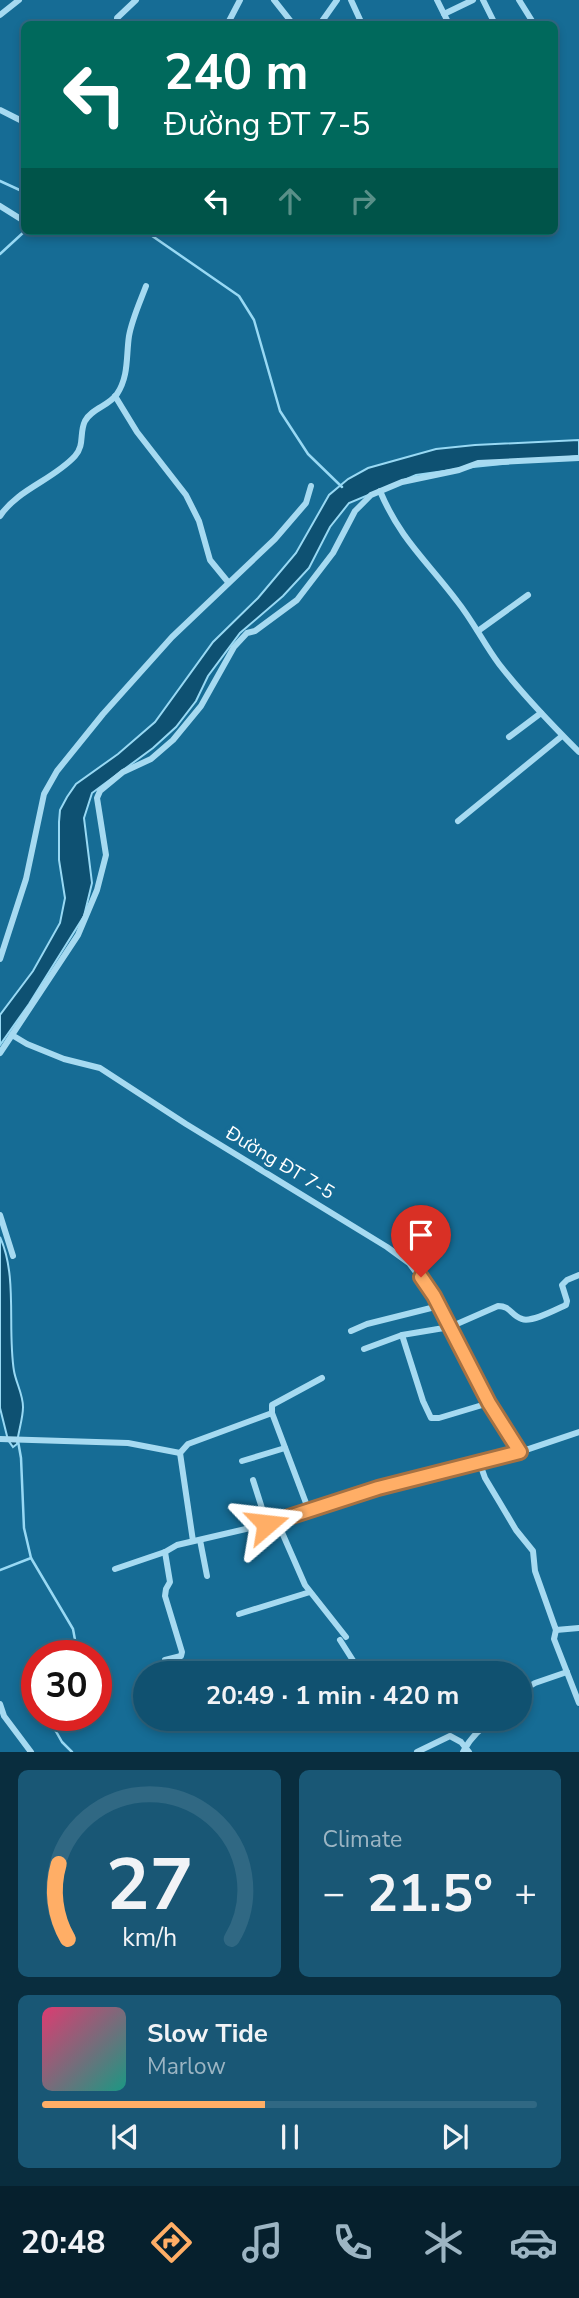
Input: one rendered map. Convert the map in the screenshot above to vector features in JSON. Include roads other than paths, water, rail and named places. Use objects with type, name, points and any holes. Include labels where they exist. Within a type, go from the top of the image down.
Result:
[{"type":"street","points":[[0,15],[19,0]]},
{"type":"street","points":[[117,21],[136,0]]},
{"type":"street","points":[[229,21],[240,0]]},
{"type":"street","points":[[274,0],[291,21]]},
{"type":"street","points":[[322,21],[337,0]]},
{"type":"street","points":[[351,0],[361,21]]},
{"type":"street","points":[[437,0],[448,21]]},
{"type":"street","points":[[444,14],[473,0]]},
{"type":"street","points":[[483,0],[494,21]]},
{"type":"street","points":[[519,0],[532,21]]},
{"type":"street","points":[[0,110],[21,120]]},
{"type":"street","points":[[0,206],[21,218]]},
{"type":"street","points":[[0,516],[21,495],[63,468],[78,454],[83,442],[83,424],[90,414],[115,396],[124,379],[129,336],[146,286]]},
{"type":"street","points":[[115,396],[137,432],[186,495],[199,521],[210,560],[228,582]]},
{"type":"street","points":[[0,1053],[78,935],[87,916],[106,855],[97,798],[100,791],[123,772],[151,759],[173,740],[201,706],[234,647],[247,633],[255,631],[297,600],[333,552],[355,511],[371,495],[402,482],[478,463],[579,458]]},
{"type":"street","points":[[0,959],[26,879],[44,794],[57,771],[163,647],[275,539],[306,503],[311,486]]},
{"type":"street","points":[[380,491],[405,538],[458,601],[499,663],[541,713],[579,752]]},
{"type":"street","points":[[478,631],[528,594]]},
{"type":"street","points":[[509,737],[541,713]]},
{"type":"street","points":[[458,821],[562,736]]},
{"type":"street","name":"Đường ĐT 7-5","points":[[12,1035],[64,1059],[100,1068],[409,1263],[439,1306],[489,1403],[520,1452]]},
{"type":"street","points":[[0,1215],[13,1256]]},
{"type":"street","points":[[364,1349],[402,1335],[450,1327],[498,1306],[511,1309],[524,1321],[566,1305],[562,1285],[579,1275]]},
{"type":"street","points":[[352,1331],[366,1324],[439,1306]]},
{"type":"street","points":[[402,1335],[431,1418],[489,1403]]},
{"type":"street","points":[[309,1511],[272,1413],[272,1405],[323,1378]]},
{"type":"street","points":[[180,1453],[188,1444],[272,1413]]},
{"type":"street","points":[[115,1569],[165,1552],[177,1545],[267,1524],[378,1488],[480,1464],[579,1432]]},
{"type":"street","points":[[0,1439],[128,1443],[180,1453]]},
{"type":"street","points":[[242,1461],[285,1448]]},
{"type":"street","points":[[180,1453],[207,1576]]},
{"type":"street","points":[[480,1464],[505,1512],[533,1551],[535,1571],[555,1630],[554,1639],[579,1703]]},
{"type":"street","points":[[253,1480],[267,1524]]},
{"type":"street","points":[[277,1521],[310,1592],[343,1638],[355,1661]]},
{"type":"street","points":[[165,1552],[170,1582],[165,1596],[182,1652],[181,1656],[165,1660]]},
{"type":"street","points":[[239,1614],[310,1592]]},
{"type":"street","points":[[555,1630],[579,1628]]},
{"type":"street","points":[[532,1685],[567,1672]]},
{"type":"street","points":[[0,1704],[4,1716],[31,1752]]},
{"type":"street","points":[[417,1752],[450,1736],[466,1750],[481,1731]]},
{"type":"water","points":[[579,440],[579,456],[416,475],[349,503],[330,527],[309,568],[283,596],[240,633],[208,676],[196,701],[176,727],[153,748],[92,793],[84,818],[92,883],[84,916],[0,1045],[0,1015],[33,971],[60,923],[65,898],[59,860],[59,822],[60,810],[67,797],[76,784],[118,754],[155,722],[213,642],[258,598],[296,553],[329,495],[348,479],[368,468],[436,449]]},
{"type":"water","points":[[0,1237],[9,1269],[12,1355],[23,1407],[17,1444],[13,1447],[8,1440],[0,1408]]},
{"type":"waterway","points":[[0,181],[21,191]]},
{"type":"waterway","points":[[0,254],[21,235]]},
{"type":"waterway","points":[[151,235],[239,296],[254,320],[280,411],[308,454],[342,487]]},
{"type":"waterway","points":[[18,1441],[24,1528],[31,1558],[73,1629],[75,1640]]},
{"type":"waterway","points":[[0,1570],[31,1558]]},
{"type":"waterway","points":[[56,1731],[72,1752]]}]
